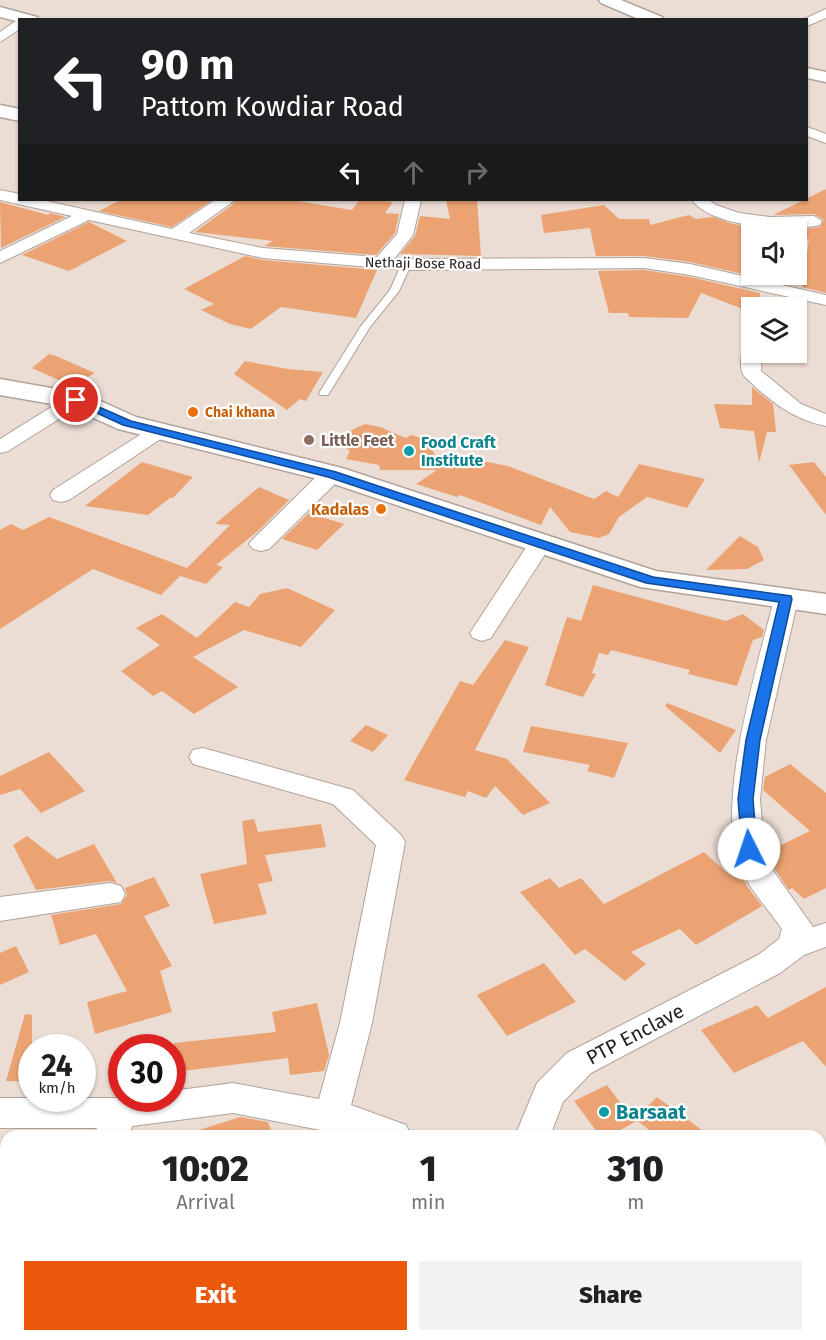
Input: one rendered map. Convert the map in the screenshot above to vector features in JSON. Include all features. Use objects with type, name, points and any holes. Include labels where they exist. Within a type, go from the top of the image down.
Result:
[{"type":"main road","points":[[607,0],[651,18]]},
{"type":"main road","points":[[0,12],[18,18]]},
{"type":"main road","points":[[808,73],[826,77]]},
{"type":"main road","points":[[0,111],[18,115]]},
{"type":"main road","points":[[0,387],[76,400],[127,423],[332,474],[539,545],[651,580],[826,604]]},
{"type":"street","points":[[808,22],[826,13]]},
{"type":"street","points":[[0,38],[18,24]]},
{"type":"street","points":[[808,131],[826,140]]},
{"type":"street","name":"Nethaji Bose Road","points":[[0,195],[18,198]]},
{"type":"street","name":"Nethaji Bose Road","points":[[30,201],[263,253],[406,265],[644,263],[697,270],[788,294],[826,300]]},
{"type":"street","points":[[176,234],[224,201]]},
{"type":"street","points":[[381,263],[405,235],[412,201]]},
{"type":"street","points":[[701,201],[709,209],[737,218],[771,223],[814,221]]},
{"type":"street","points":[[0,258],[89,214]]},
{"type":"street","points":[[785,297],[788,294]]},
{"type":"street","points":[[751,363],[751,372],[779,399],[817,419],[826,420]]},
{"type":"street","points":[[1,447],[76,400]]},
{"type":"street","points":[[61,495],[162,430]]},
{"type":"street","points":[[261,544],[332,474]]},
{"type":"street","points":[[482,633],[539,545]]},
{"type":"street","points":[[781,955],[798,928],[755,868],[749,849],[746,799],[753,740],[786,599]]},
{"type":"street","points":[[203,757],[343,797],[391,842],[356,1023],[331,1117]]},
{"type":"street","points":[[0,909],[110,894]]},
{"type":"street","name":"PTP Enclave","points":[[534,1130],[549,1093],[579,1063],[781,955],[826,936]]},
{"type":"street","points":[[0,1113],[116,1124],[233,1098],[350,1120],[378,1130]]},
{"type":"lane","points":[[324,393],[366,326],[394,291],[406,265]]},
{"type":"building","points":[[826,189],[826,293],[802,287],[807,285],[809,239],[807,239],[807,229],[820,227],[824,220],[814,214],[773,215],[802,201],[808,201],[808,198]]},
{"type":"building","points":[[118,201],[211,201],[172,227],[99,211]]},
{"type":"building","points":[[234,201],[297,201],[352,210],[358,201],[383,201],[393,202],[385,213],[399,214],[395,233],[376,255],[264,246],[273,241],[195,232]]},
{"type":"building","points":[[446,201],[477,201],[481,256],[400,254],[415,236],[420,216],[450,219]]},
{"type":"building","points":[[0,202],[48,215],[50,213],[65,217],[1,248]]},
{"type":"building","points":[[604,205],[619,219],[649,219],[650,225],[689,215],[696,219],[713,217],[741,225],[741,274],[690,262],[644,256],[596,256],[590,228],[544,233],[541,215]]},
{"type":"building","points":[[89,222],[127,241],[69,271],[22,255]]},
{"type":"building","points":[[245,256],[263,260],[377,270],[356,318],[281,307],[251,329],[230,324],[201,310],[214,304],[184,289]]},
{"type":"building","points":[[644,270],[690,277],[760,293],[760,297],[741,297],[741,308],[701,293],[688,318],[629,317],[628,313],[609,313],[598,271]]},
{"type":"building","points":[[49,354],[95,373],[72,386],[32,368]]},
{"type":"building","points":[[245,361],[288,369],[323,372],[306,401],[300,399],[287,410],[234,374]]},
{"type":"building","points":[[752,387],[773,404],[776,432],[767,432],[759,463],[754,431],[720,428],[714,404],[752,405]]},
{"type":"building","points":[[365,424],[380,427],[406,438],[411,435],[428,440],[440,467],[456,456],[508,466],[594,499],[606,491],[618,497],[639,464],[705,479],[687,508],[647,497],[619,517],[609,534],[599,538],[570,532],[550,507],[541,525],[460,495],[457,497],[416,484],[437,470],[380,470],[379,465],[346,459],[350,451],[340,444],[352,430]]},
{"type":"building","points":[[142,462],[193,477],[173,498],[148,515],[85,506]]},
{"type":"building","points":[[814,462],[826,477],[826,515],[789,465]]},
{"type":"building","points":[[259,487],[289,500],[258,531],[216,565],[223,567],[206,584],[180,576],[161,595],[93,569],[0,629],[0,530],[11,524],[23,530],[49,517],[187,568],[230,525],[215,524]]},
{"type":"building","points":[[309,513],[344,524],[317,550],[282,539]]},
{"type":"building","points":[[740,536],[758,547],[764,560],[747,569],[706,570]]},
{"type":"building","points":[[593,585],[726,621],[743,614],[764,630],[762,637],[753,640],[737,686],[688,674],[690,670],[611,650],[608,655],[599,653],[592,673],[596,674],[583,697],[545,685],[567,617],[581,621]]},
{"type":"building","points":[[287,588],[335,610],[301,647],[244,630],[193,657],[238,687],[194,714],[162,691],[153,696],[121,671],[160,645],[136,628],[162,614],[197,638],[235,602],[249,607],[260,594]]},
{"type":"building","points":[[505,640],[529,647],[475,750],[507,759],[550,803],[523,815],[495,786],[486,798],[468,791],[465,797],[404,780],[460,681],[473,685]]},
{"type":"building","points":[[667,703],[736,730],[720,753],[665,706]]},
{"type":"building","points":[[366,725],[388,735],[373,752],[350,741]]},
{"type":"building","points":[[531,726],[628,743],[614,778],[587,771],[590,765],[523,752]]},
{"type":"building","points":[[49,752],[85,791],[41,813],[20,789],[0,795],[0,776]]},
{"type":"building","points":[[790,764],[826,793],[826,888],[804,899],[792,888],[789,890],[771,864],[767,852],[810,831],[763,790],[765,777]]},
{"type":"building","points":[[254,819],[258,832],[321,824],[326,847],[265,855],[273,881],[258,884],[267,914],[214,924],[200,874],[247,864],[242,821]]},
{"type":"building","points":[[27,836],[57,859],[94,844],[117,883],[110,881],[36,890],[13,845]]},
{"type":"building","points":[[704,852],[726,872],[738,866],[747,886],[762,906],[696,945],[680,929],[631,952],[646,964],[625,981],[585,949],[575,955],[520,892],[550,878],[559,888],[581,878],[604,904]]},
{"type":"building","points":[[154,877],[170,906],[144,916],[172,966],[160,971],[172,1012],[95,1034],[87,1002],[127,991],[96,934],[60,945],[51,915],[121,904],[127,895],[125,888]]},
{"type":"building","points":[[16,946],[29,972],[0,985],[0,953]]},
{"type":"building","points":[[544,963],[576,1002],[507,1036],[477,995]]},
{"type":"building","points":[[826,987],[826,1067],[803,1041],[734,1073],[701,1030],[757,1005],[768,1018]]},
{"type":"building","points":[[317,1003],[329,1055],[324,1071],[290,1075],[288,1058],[186,1071],[186,1042],[276,1032],[272,1012]]},
{"type":"building","points":[[25,1014],[32,1015],[32,1034],[19,1034]]},
{"type":"building","points":[[18,1039],[18,1081],[6,1081]]},
{"type":"building","name":"Barsaat","points":[[607,1085],[635,1122],[620,1130],[596,1130],[574,1101]]},
{"type":"building","points":[[657,1097],[702,1130],[649,1130],[635,1119]]},
{"type":"building","points":[[240,1117],[268,1122],[271,1130],[199,1130]]},
{"type":"place","name":"Chai khana","points":[[193,412]]},
{"type":"place","name":"Little Feet","points":[[309,440]]},
{"type":"place","name":"Food Craft Institute","points":[[409,451]]},
{"type":"place","name":"Kadalas","points":[[381,509]]},
{"type":"place","name":"Barsaat","points":[[604,1112]]},
{"type":"route","points":[[76,400],[127,423],[332,474],[539,545],[651,580],[786,599],[753,740],[746,799],[749,849]]}]
